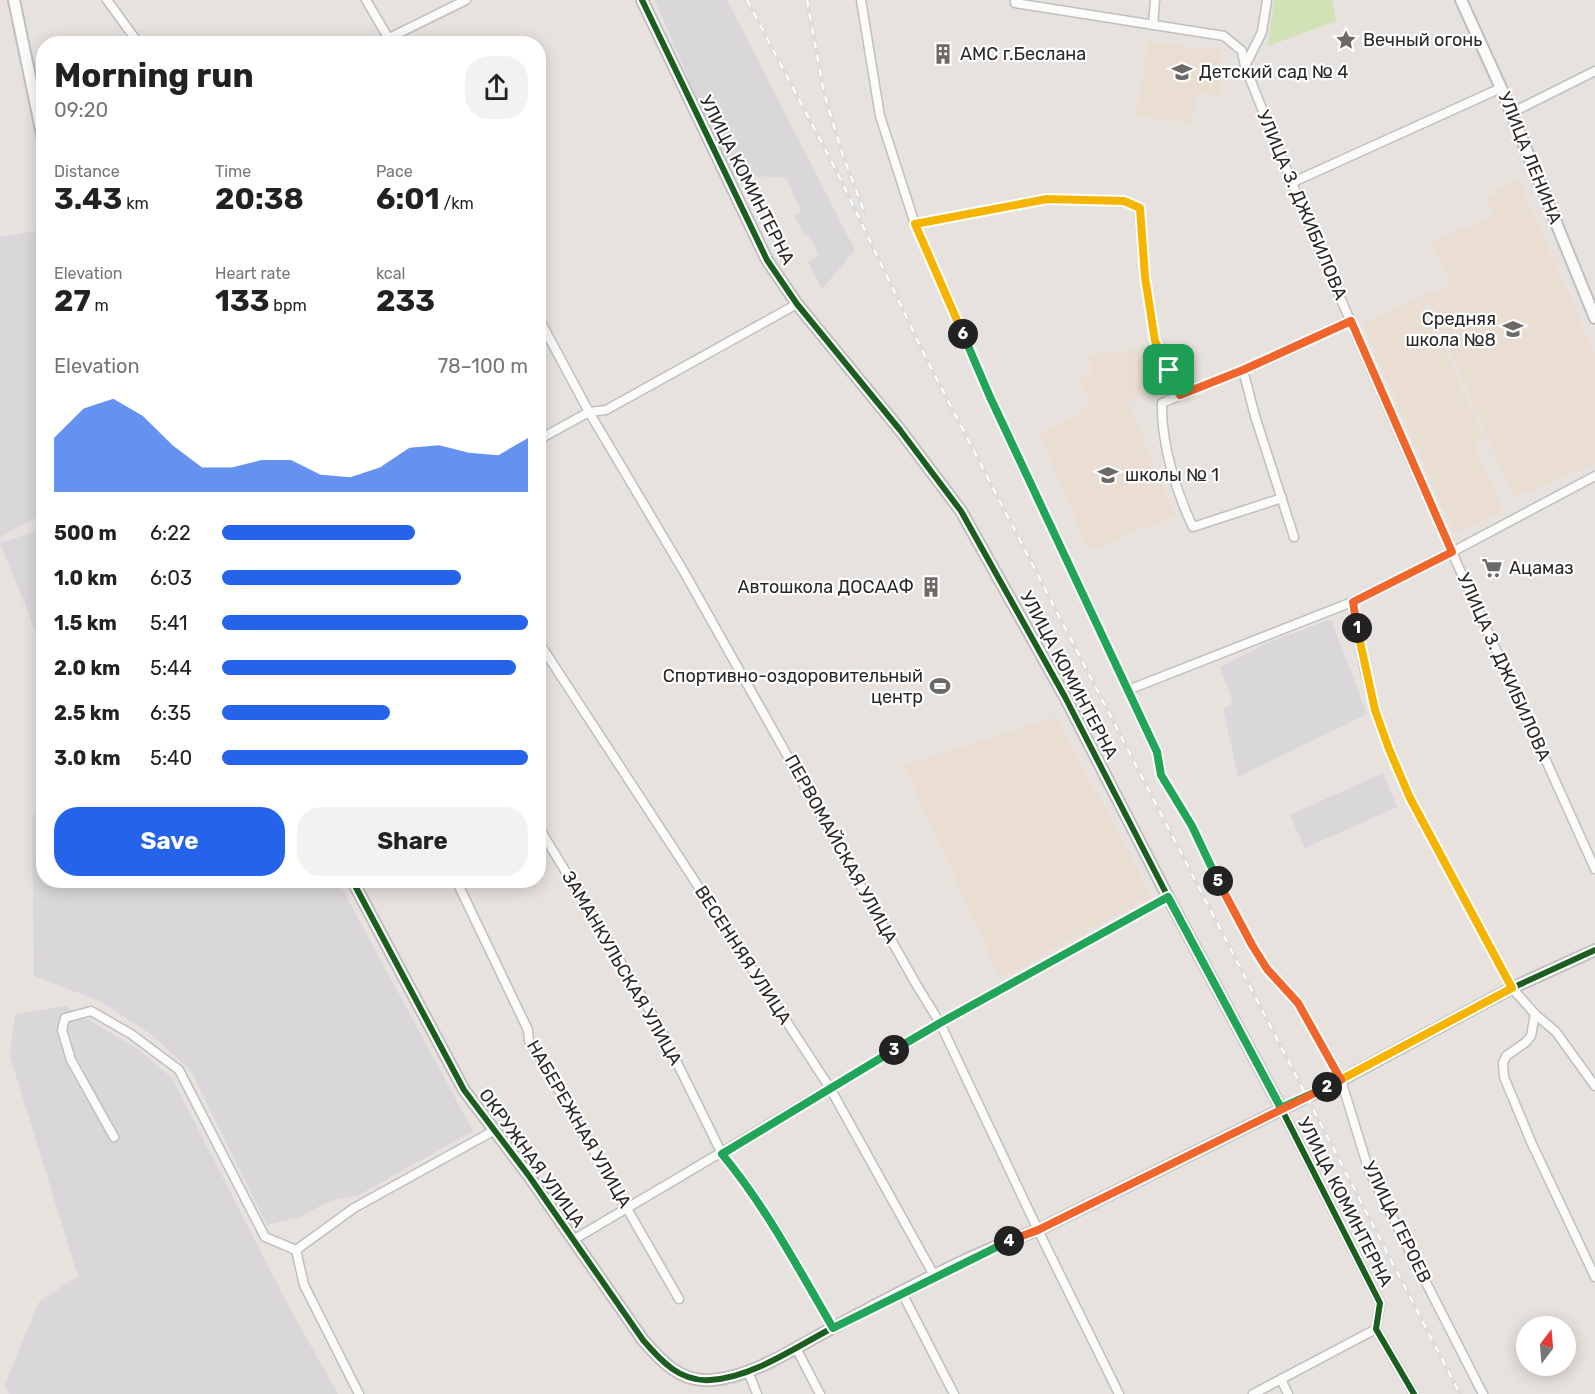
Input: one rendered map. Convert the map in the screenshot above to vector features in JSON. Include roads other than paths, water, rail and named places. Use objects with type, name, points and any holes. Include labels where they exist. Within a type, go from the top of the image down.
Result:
[{"type":"street","points":[[14,0],[36,106]]},
{"type":"street","points":[[107,0],[133,36]]},
{"type":"street","points":[[366,0],[388,36]]},
{"type":"street","points":[[400,36],[466,0]]},
{"type":"street","name":"УЛИЦА КОМИНТЕРНА","points":[[642,0],[767,260],[797,304],[900,430],[962,511],[1065,697],[1168,897],[1281,1108],[1380,1304],[1376,1329]]},
{"type":"street","name":"УЛИЦА ГЕРОЕВ","points":[[861,0],[880,116],[915,224],[990,397],[1157,752],[1161,775],[1192,826],[1227,899],[1267,969],[1298,1003],[1341,1080],[1369,1172],[1483,1394]]},
{"type":"street","name":"УЛИЦА З. ДЖИБИЛОВА","points":[[1015,0],[1015,3],[1224,36],[1242,51],[1245,66],[1291,183],[1452,552],[1595,869]]},
{"type":"street","points":[[1153,25],[1155,0]]},
{"type":"street","points":[[1245,66],[1262,32],[1267,0]]},
{"type":"street","name":"УЛИЦА ЛЕНИНА","points":[[1461,0],[1501,88],[1595,318]]},
{"type":"street","points":[[1511,113],[1595,71]]},
{"type":"street","points":[[1291,183],[1501,88]]},
{"type":"street","points":[[915,224],[1047,199],[1124,201],[1140,208],[1145,277],[1155,341],[1180,395]]},
{"type":"street","points":[[546,436],[589,412],[606,410],[797,304]]},
{"type":"street","points":[[1282,498],[1193,527],[1182,503],[1164,437],[1162,403],[1243,370],[1351,321]]},
{"type":"street","name":"ПЕРВОМАЙСКАЯ УЛИЦА","points":[[546,332],[589,412],[684,572],[940,1023],[1119,1394]]},
{"type":"street","points":[[1243,370],[1255,416],[1294,537]]},
{"type":"street","points":[[1128,690],[1353,602],[1595,476]]},
{"type":"street","points":[[1353,602],[1370,688],[1389,749],[1410,798],[1512,988],[1535,1014],[1556,1032],[1595,1086]]},
{"type":"street","name":"ВЕСЕННЯЯ УЛИЦА","points":[[546,652],[830,1088],[935,1276]]},
{"type":"street","name":"ЗАМАНКУЛЬСКАЯ УЛИЦА","points":[[546,839],[657,1022],[722,1154],[747,1185],[780,1235],[833,1328]]},
{"type":"street","name":"ОКРУЖНАЯ УЛИЦА","points":[[356,888],[464,1090],[495,1130],[643,1340],[675,1373],[710,1381],[748,1371],[796,1348],[935,1276],[1038,1230],[1341,1080],[1512,988],[1595,950]]},
{"type":"street","name":"НАБЕРЕЖНАЯ УЛИЦА","points":[[460,888],[528,1030],[529,1041],[679,1299]]},
{"type":"street","points":[[573,1240],[722,1154],[940,1023],[1168,897]]},
{"type":"street","points":[[114,1137],[71,1060],[62,1030],[65,1018],[91,1011],[131,1034],[179,1070],[265,1237],[296,1250]]},
{"type":"street","points":[[1535,1014],[1531,1036],[1506,1056],[1503,1063],[1504,1077],[1532,1144],[1595,1277]]},
{"type":"street","points":[[296,1250],[354,1208],[495,1130]]},
{"type":"street","points":[[296,1250],[303,1285],[358,1394]]},
{"type":"street","points":[[902,1293],[954,1394]]},
{"type":"street","points":[[1252,1394],[1376,1329],[1414,1394]]},
{"type":"street","points":[[796,1348],[820,1394]]},
{"type":"street","points":[[748,1371],[757,1394]]},
{"type":"street","points":[[1281,1379],[1288,1394]]},
{"type":"railway","points":[[747,0],[837,172],[926,358],[1460,1394]]},
{"type":"railway","points":[[807,0],[824,93],[842,153],[864,211]]},
{"type":"place","name":"Вечный огонь","points":[[1346,40]]},
{"type":"place","name":"АМС г.Беслана","points":[[943,54]]},
{"type":"place","name":"Детский сад № 4","points":[[1182,72]]},
{"type":"place","name":"Средняя школа №8","points":[[1513,329]]},
{"type":"place","name":"школы № 1","points":[[1108,475]]},
{"type":"place","name":"Ацамаз","points":[[1492,568]]},
{"type":"place","name":"Автошкола ДОСААФ","points":[[931,587]]},
{"type":"place","name":"Спортивно-оздоровительный центр","points":[[940,686]]}]
